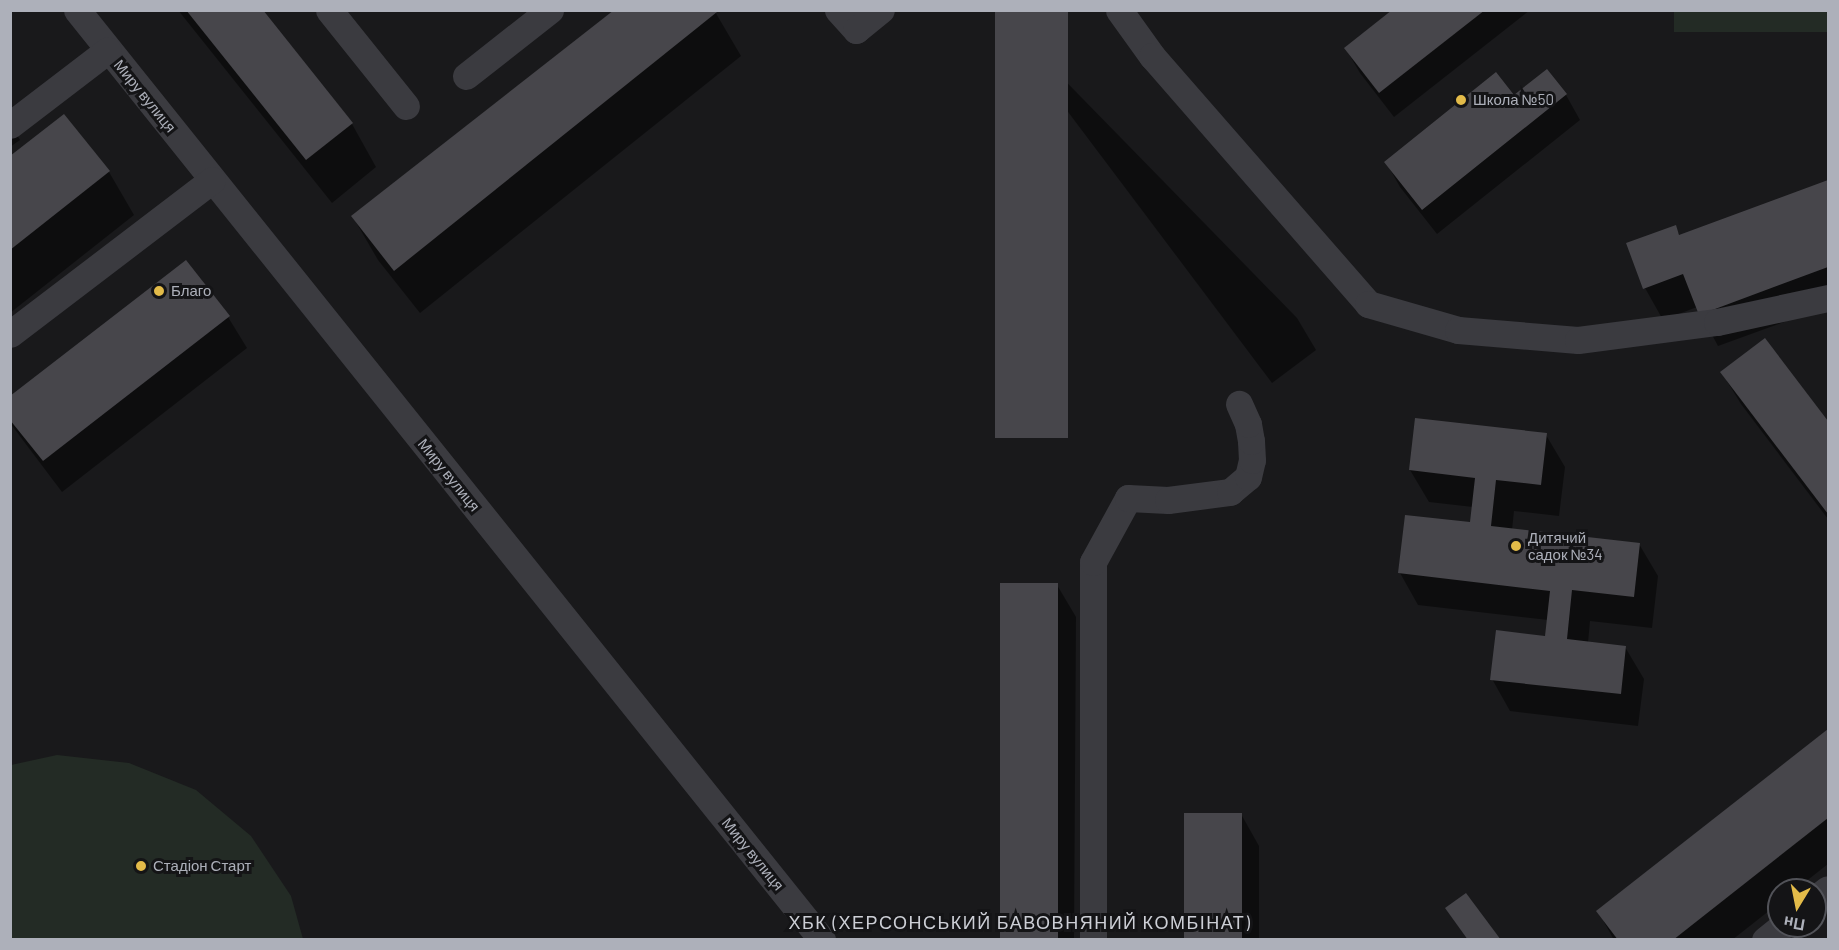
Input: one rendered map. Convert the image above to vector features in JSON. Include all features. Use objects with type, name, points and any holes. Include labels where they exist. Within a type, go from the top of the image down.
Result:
[{"type":"street","name":"Миру вулиця","points":[[77,10],[812,936]]},
{"type":"street","points":[[329,10],[406,106]]},
{"type":"street","points":[[466,76],[550,10]]},
{"type":"street","points":[[838,10],[856,30],[881,10]]},
{"type":"street","points":[[1119,10],[1152,56],[1368,304],[1458,330],[1578,340],[1717,322],[1828,298]]},
{"type":"street","points":[[10,125],[108,50]]},
{"type":"street","points":[[10,334],[212,180]]},
{"type":"street","points":[[1093,939],[1092,562],[1128,498],[1168,500],[1230,492],[1248,477],[1252,460],[1251,441],[1248,424],[1239,404]]},
{"type":"shaded area","points":[[1674,11],[1828,11],[1828,32],[1674,32]]},
{"type":"shaded area","name":"Стадіон Старт","points":[[57,755],[129,763],[196,790],[251,836],[291,896],[303,939],[11,939],[11,765]]},
{"type":"building","points":[[186,10],[263,10],[353,123],[306,160]]},
{"type":"building","points":[[614,10],[717,12],[394,271],[351,216]]},
{"type":"building","points":[[995,10],[1068,10],[1068,438],[995,438]]},
{"type":"building","points":[[1392,10],[1485,10],[1379,93],[1344,48]]},
{"type":"building","points":[[1547,69],[1567,94],[1422,210],[1384,162],[1496,72],[1514,95]]},
{"type":"building","points":[[64,114],[110,171],[10,250],[10,156]]},
{"type":"building","points":[[1828,180],[1828,267],[1699,315],[1683,274],[1643,289],[1626,243],[1676,225],[1679,235]]},
{"type":"building","points":[[186,260],[230,316],[43,461],[10,420],[10,396]]},
{"type":"building","points":[[1765,338],[1828,421],[1828,514],[1720,372]]},
{"type":"building","points":[[1415,418],[1547,433],[1541,485],[1496,480],[1491,526],[1640,543],[1634,597],[1572,590],[1567,639],[1626,646],[1621,694],[1490,680],[1496,630],[1545,636],[1550,591],[1398,573],[1405,515],[1470,522],[1475,478],[1409,470]]},
{"type":"building","points":[[1000,583],[1058,583],[1058,940],[1000,940]]},
{"type":"building","points":[[1828,729],[1828,818],[1673,940],[1618,940],[1596,911]]},
{"type":"building","points":[[1184,813],[1242,813],[1242,940],[1184,940]]},
{"type":"building","points":[[1466,893],[1501,940],[1468,940],[1445,908]]},
{"type":"place","name":"Школа №50","points":[[1461,100]]},
{"type":"place","name":"Благо","points":[[159,291]]},
{"type":"place","name":"Дитячий садок №34","points":[[1516,546]]},
{"type":"place","name":"Стадіон Старт","points":[[141,866]]},
{"type":"district","name":"ХБК (ХЕРСОНСЬКИЙ БАВОВНЯНИЙ КОМБІНАТ)","points":[[1020,922]]}]
